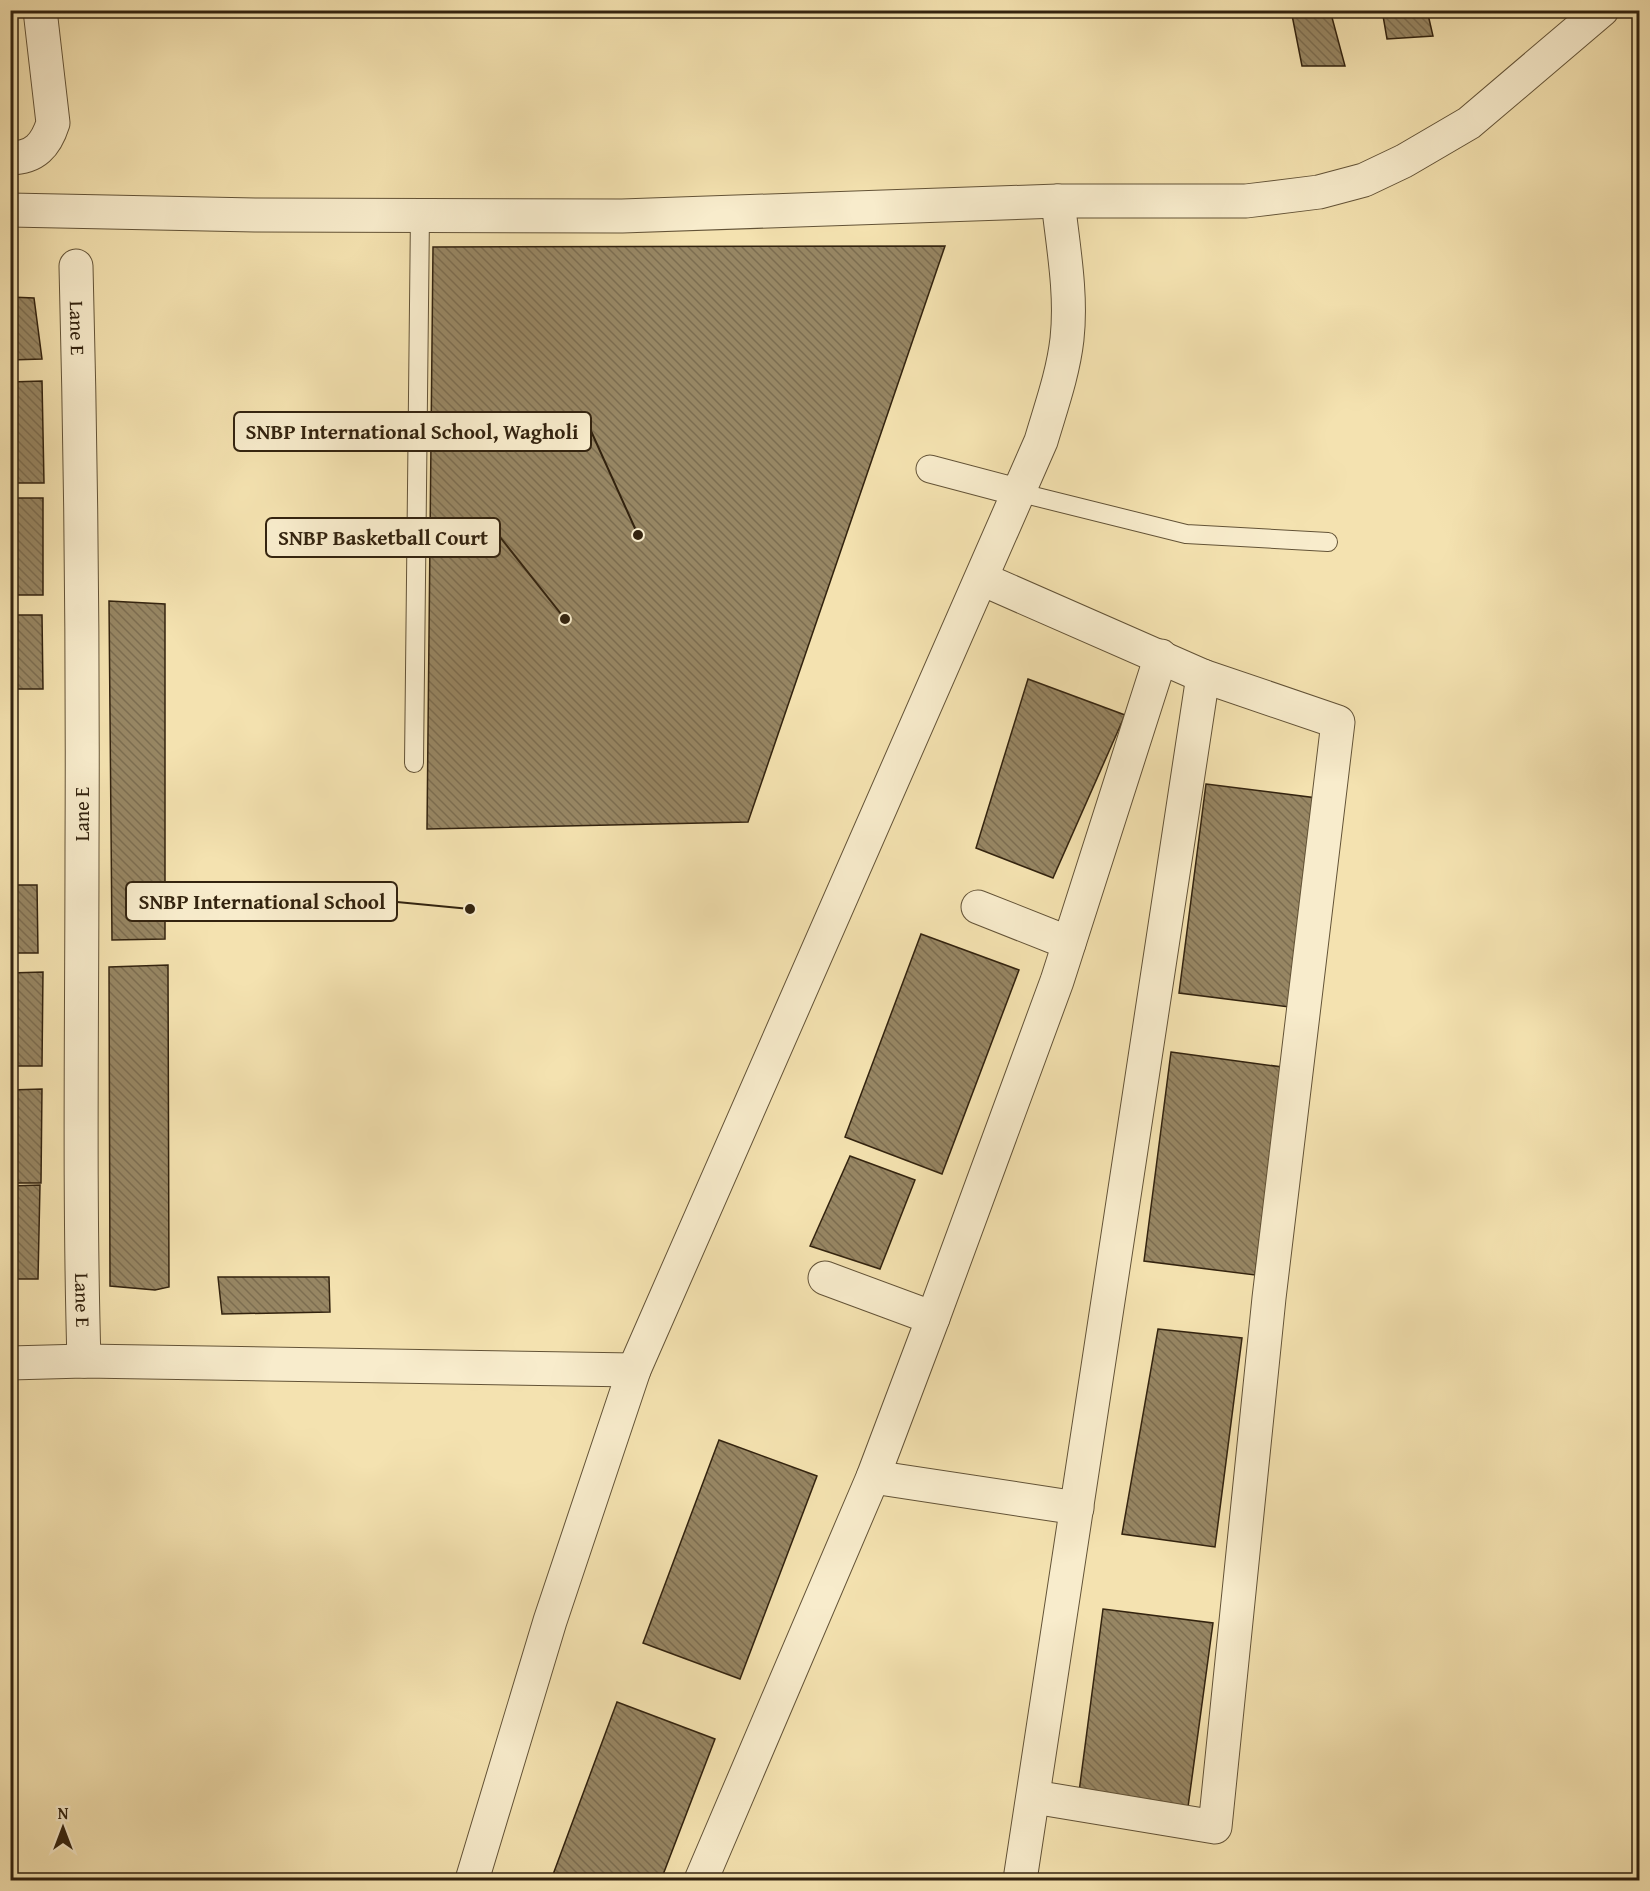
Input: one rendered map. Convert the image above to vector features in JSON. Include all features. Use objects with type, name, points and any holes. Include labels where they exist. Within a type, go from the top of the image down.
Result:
[{"type":"street","points":[[10,158],[22,158],[39,150],[48,138],[53,123],[40,10]]},
{"type":"street","points":[[10,210],[255,215],[420,213],[622,216],[1058,201],[1246,201],[1319,192],[1364,180],[1404,161],[1469,123],[1602,10]]},
{"type":"street","points":[[472,1881],[550,1621],[634,1370],[1041,441],[1061,377],[1067,338],[1068,306],[1058,201]]},
{"type":"street","name":"Lane E","points":[[76,266],[80,428],[80,1081],[84,1361]]},
{"type":"street","points":[[930,469],[1017,492]]},
{"type":"street","points":[[982,579],[1203,676],[1338,722],[1269,1298],[1215,1827],[1034,1797]]},
{"type":"street","points":[[701,1881],[873,1477],[933,1318],[1069,943],[1161,656]]},
{"type":"street","points":[[1020,1881],[1203,676]]},
{"type":"street","points":[[978,908],[1069,943]]},
{"type":"street","points":[[825,1278],[933,1318]]},
{"type":"street","points":[[10,1363],[84,1361],[634,1370]]},
{"type":"street","points":[[873,1477],[1077,1508]]},
{"type":"lane","points":[[414,763],[420,213]]},
{"type":"lane","points":[[1017,492],[1186,534],[1328,542]]},
{"type":"building","points":[[1291,10],[1330,10],[1345,66],[1302,66]]},
{"type":"building","points":[[1382,10],[1427,10],[1433,36],[1387,39]]},
{"type":"building","points":[[945,246],[748,822],[427,829],[433,247]]},
{"type":"building","points":[[10,297],[34,298],[42,359],[10,360]]},
{"type":"building","points":[[42,381],[44,483],[10,483],[10,382]]},
{"type":"building","points":[[10,498],[43,498],[43,595],[10,595]]},
{"type":"building","points":[[109,601],[165,604],[165,939],[112,940]]},
{"type":"building","points":[[10,615],[42,615],[43,689],[10,689]]},
{"type":"building","points":[[1028,679],[1125,715],[1053,878],[976,848]]},
{"type":"building","points":[[1206,784],[1317,798],[1289,1007],[1179,993]]},
{"type":"building","points":[[10,885],[37,885],[38,953],[10,953]]},
{"type":"building","points":[[921,934],[1019,970],[942,1174],[845,1137]]},
{"type":"building","points":[[168,965],[169,1287],[155,1290],[110,1286],[109,967]]},
{"type":"building","points":[[43,972],[42,1066],[10,1066],[10,973]]},
{"type":"building","points":[[1171,1052],[1282,1067],[1255,1275],[1144,1261]]},
{"type":"building","points":[[42,1089],[41,1183],[10,1183],[10,1090]]},
{"type":"building","points":[[850,1156],[915,1180],[880,1269],[810,1246]]},
{"type":"building","points":[[40,1185],[38,1279],[10,1279],[10,1186]]},
{"type":"building","points":[[218,1277],[329,1277],[330,1312],[222,1314]]},
{"type":"building","points":[[1158,1329],[1242,1338],[1215,1547],[1122,1534]]},
{"type":"building","points":[[719,1440],[817,1476],[740,1679],[643,1643]]},
{"type":"building","points":[[1103,1609],[1213,1623],[1188,1807],[1079,1792]]},
{"type":"building","points":[[617,1702],[715,1739],[661,1880],[551,1880]]},
{"type":"place","name":"SNBP International School, Wagholi","points":[[638,535]]},
{"type":"place","name":"SNBP Basketball Court","points":[[565,619]]},
{"type":"place","name":"SNBP International School","points":[[470,909]]}]
